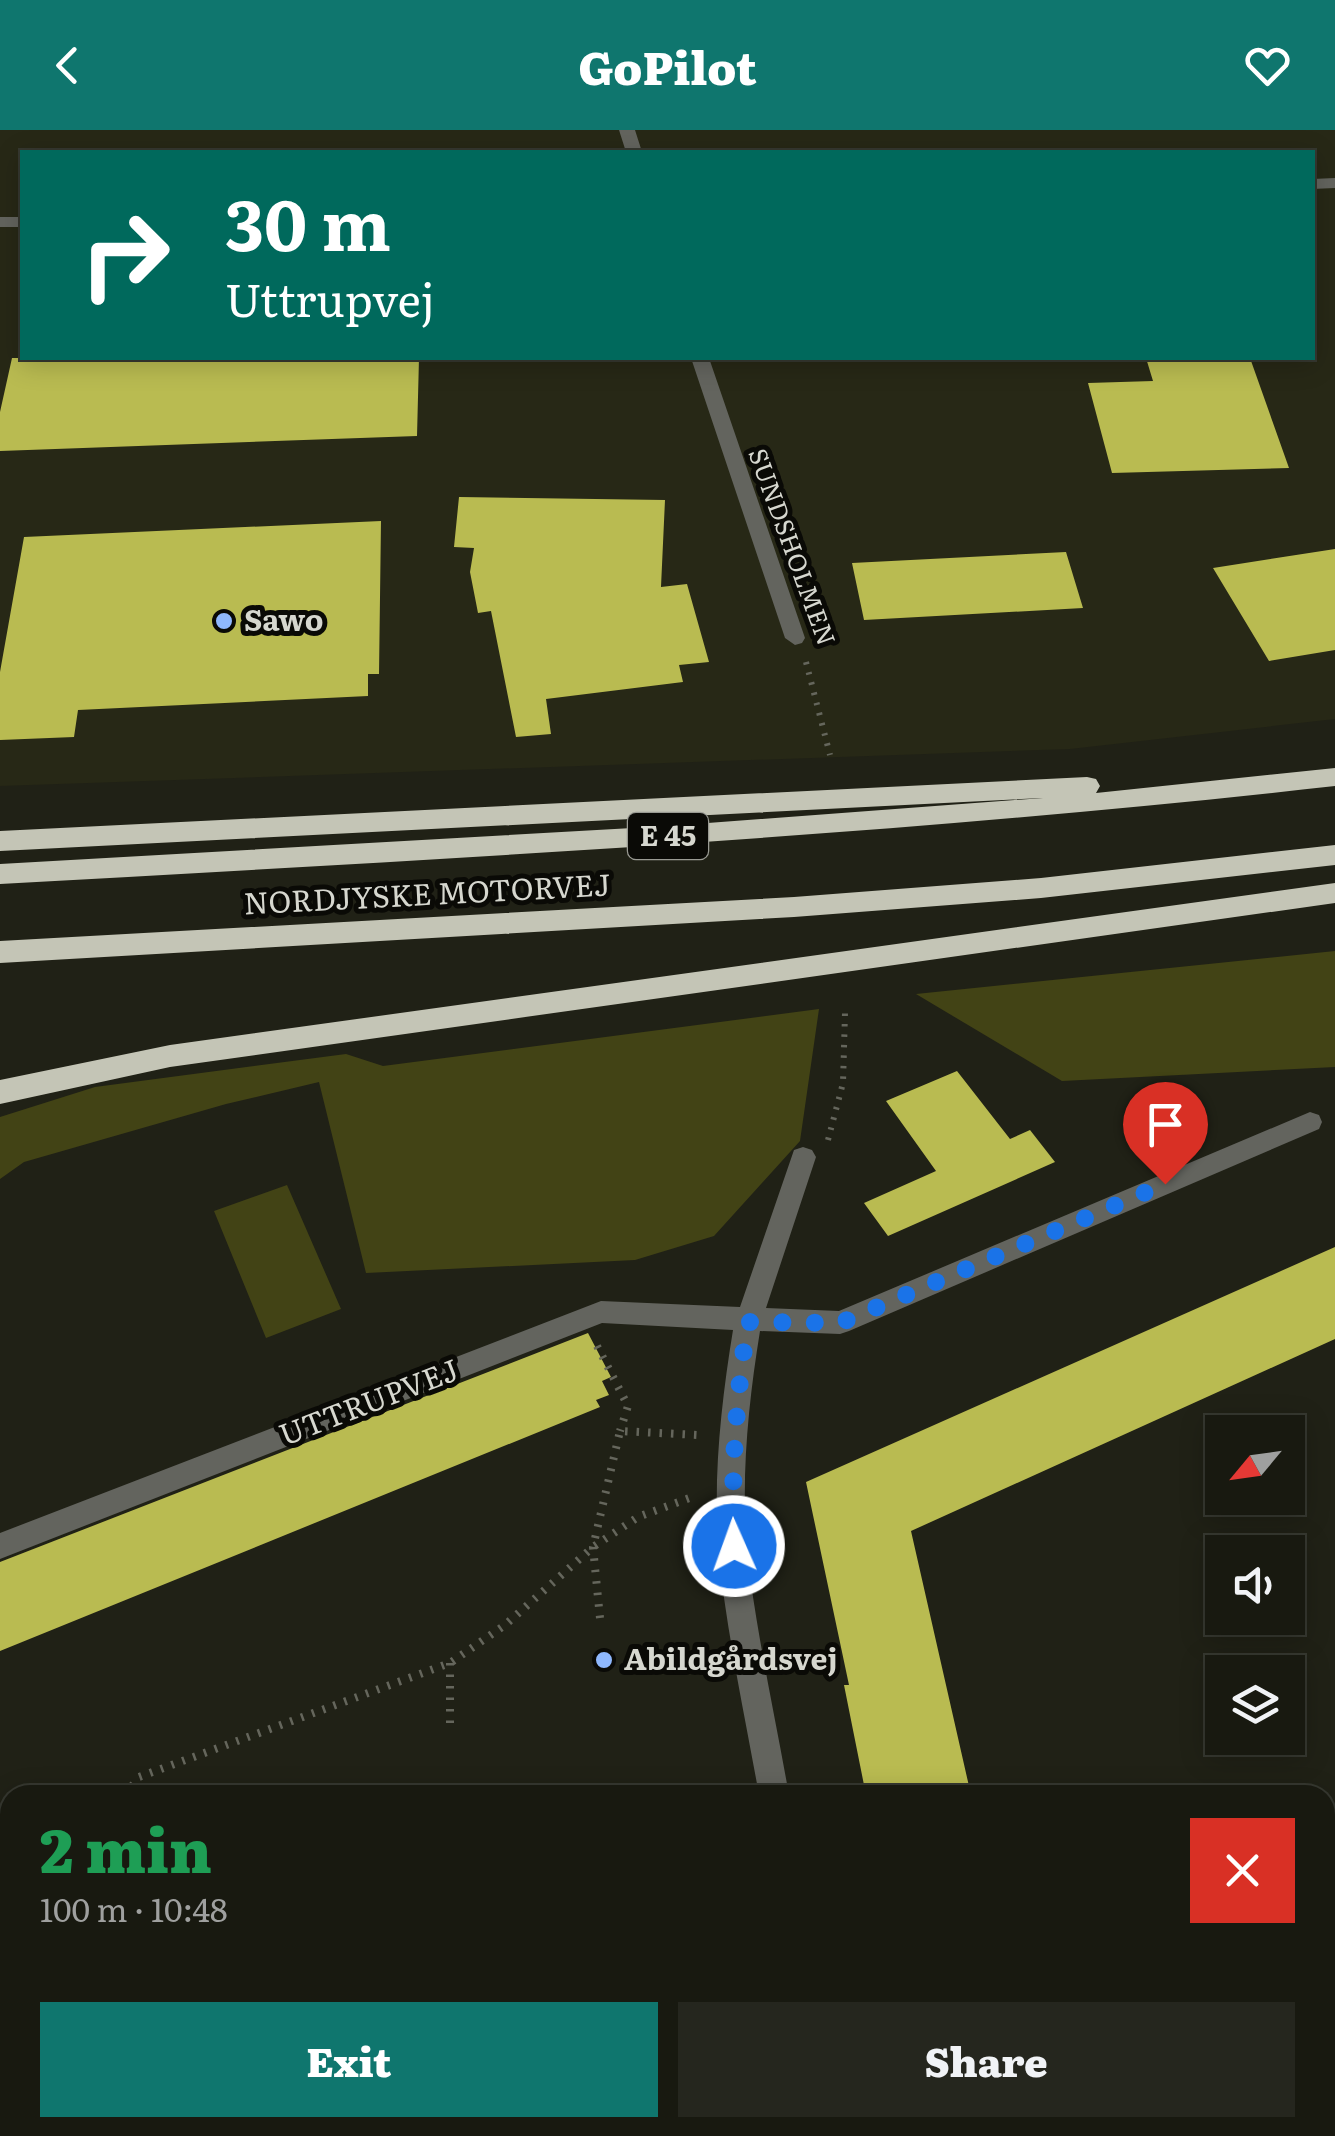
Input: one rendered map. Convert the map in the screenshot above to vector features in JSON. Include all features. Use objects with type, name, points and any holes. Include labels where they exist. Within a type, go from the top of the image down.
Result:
[{"type":"highway","points":[[0,841],[1335,775]]},
{"type":"highway","name":"NORDJYSKE MOTORVEJ","points":[[0,874],[871,824],[1132,801],[1335,775]]},
{"type":"highway","name":"NORDJYSKE MOTORVEJ","points":[[0,952],[794,907],[1040,888],[1335,855]]},
{"type":"highway","points":[[0,1092],[170,1056],[1335,894]]},
{"type":"street","name":"SUNDSHOLMEN","points":[[701,360],[794,638]]},
{"type":"street","name":"UTTRUPVEJ","points":[[0,1546],[601,1312],[748,1322],[840,1323],[1310,1122]]},
{"type":"street","points":[[772,1785],[735,1573],[734,1436],[748,1322],[803,1158]]},
{"type":"path","name":"SUNDSHOLMEN","points":[[794,638],[808,666],[830,755]]},
{"type":"path","points":[[803,1158],[828,1142],[843,1083],[845,1014]]},
{"type":"path","points":[[583,1320],[628,1406],[593,1547],[600,1618]]},
{"type":"path","points":[[620,1431],[734,1436]]},
{"type":"path","points":[[132,1785],[138,1776],[450,1663],[506,1625],[593,1547],[638,1516],[672,1501],[732,1492]]},
{"type":"path","points":[[450,1663],[450,1726]]},
{"type":"shaded area","points":[[0,130],[1335,130],[1335,719],[1070,749],[0,786]]},
{"type":"shaded area","points":[[1335,951],[1335,1067],[1062,1081],[916,994]]},
{"type":"shaded area","points":[[819,1009],[800,1141],[714,1236],[635,1260],[366,1273],[319,1082],[226,1104],[24,1162],[0,1179],[0,1117],[95,1087],[346,1054],[383,1066]]},
{"type":"shaded area","points":[[287,1185],[341,1309],[266,1338],[214,1211]]},
{"type":"building","points":[[12,358],[419,360],[417,436],[0,451],[0,412]]},
{"type":"building","points":[[1147,360],[1251,360],[1289,468],[1112,473],[1088,383],[1153,381]]},
{"type":"building","points":[[459,497],[665,500],[661,587],[687,584],[709,662],[679,665],[683,682],[546,699],[551,734],[516,737],[491,611],[478,613],[470,572],[474,548],[454,547]]},
{"type":"building","points":[[381,521],[379,674],[368,674],[368,696],[78,710],[74,737],[0,740],[0,672],[24,537]]},
{"type":"building","points":[[1335,549],[1335,650],[1269,661],[1213,568]]},
{"type":"building","points":[[1066,552],[1083,608],[864,620],[852,563]]},
{"type":"building","points":[[957,1071],[1010,1139],[1030,1130],[1055,1162],[888,1236],[864,1203],[936,1171],[886,1101]]},
{"type":"building","points":[[1335,1247],[1335,1339],[911,1531],[969,1785],[864,1785],[844,1685],[849,1685],[806,1482]]},
{"type":"building","points":[[588,1333],[611,1377],[602,1381],[609,1395],[596,1400],[600,1407],[0,1651],[0,1562]]},
{"type":"place","name":"Sawo","points":[[224,621]]},
{"type":"place","name":"Abildgårdsvej","points":[[604,1660]]},
{"type":"route","points":[[734,1546],[730,1478],[737,1389],[748,1322],[840,1323],[1165,1184]]}]
